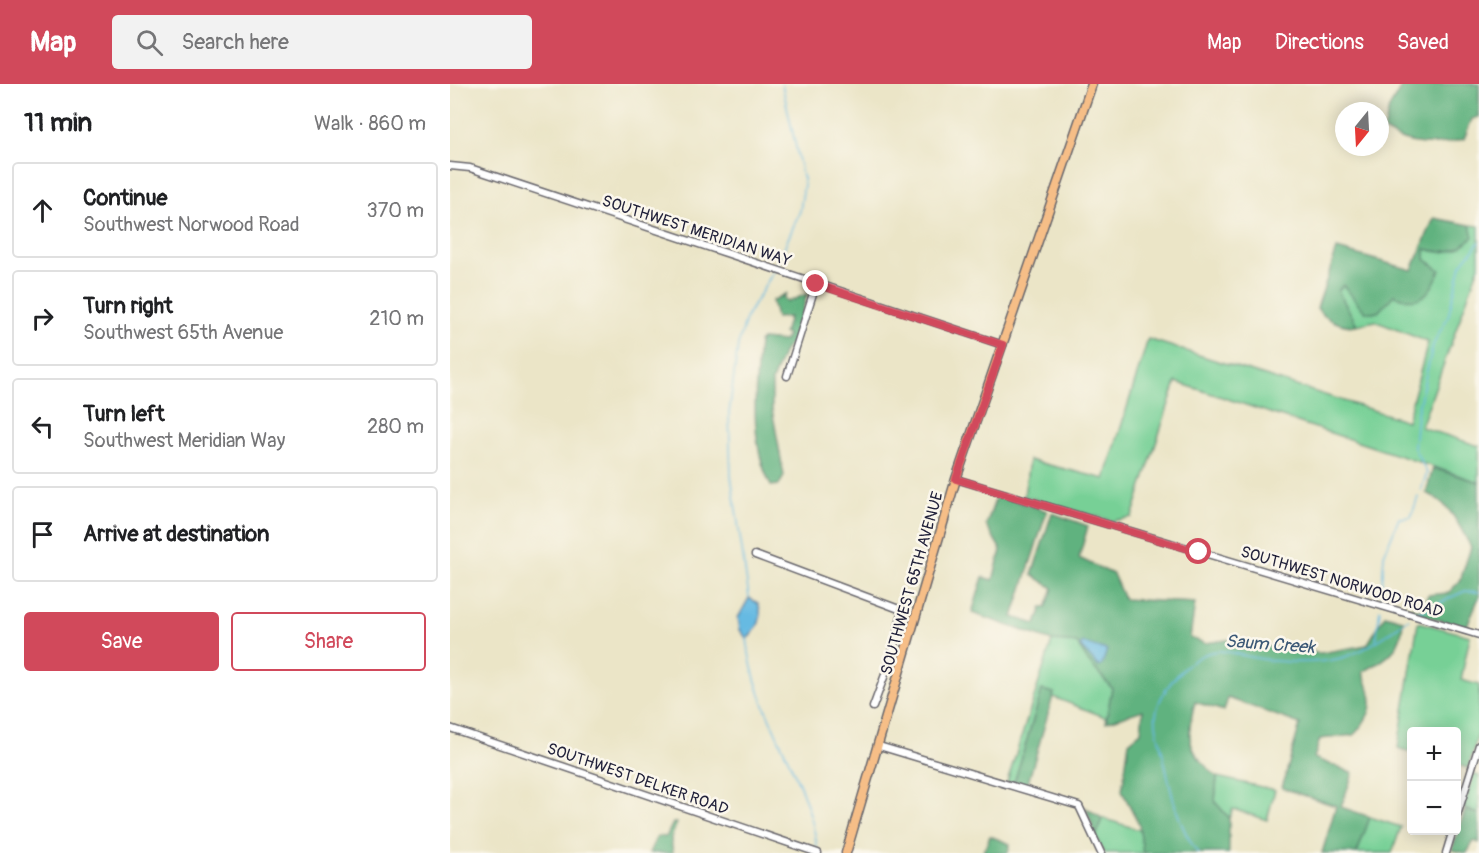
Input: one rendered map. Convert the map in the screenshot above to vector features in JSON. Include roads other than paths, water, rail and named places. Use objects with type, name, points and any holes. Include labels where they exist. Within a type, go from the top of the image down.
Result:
[{"type":"main road","name":"SOUTHWEST 65TH AVENUE","points":[[846,853],[903,666],[956,479],[1092,84]]},
{"type":"street","name":"SOUTHWEST MERIDIAN WAY","points":[[451,166],[470,168],[1003,345]]},
{"type":"street","points":[[788,376],[816,284]]},
{"type":"street","name":"SOUTHWEST NORWOOD ROAD","points":[[956,479],[1479,635]]},
{"type":"street","points":[[755,555],[899,609],[902,619],[873,707]]},
{"type":"street","points":[[890,661],[903,666]]},
{"type":"street","name":"SOUTHWEST DELKER ROAD","points":[[450,728],[818,853]]},
{"type":"street","points":[[1461,803],[1479,745]]},
{"type":"street","points":[[879,746],[1079,806],[1101,853]]},
{"type":"street","points":[[1446,853],[1452,835]]},
{"type":"water","points":[[749,598],[758,603],[760,618],[757,627],[747,639],[740,630],[738,618]]},
{"type":"water","points":[[1083,643],[1107,650],[1102,665],[1099,667],[1080,646]]},
{"type":"waterway","points":[[776,267],[800,211],[804,184],[782,84]]},
{"type":"waterway","name":"Saum Creek","points":[[1421,490],[1427,473],[1414,448],[1417,413],[1433,345],[1448,317],[1461,265],[1479,242]]},
{"type":"waterway","points":[[749,597],[731,476],[729,413],[738,345],[747,316],[774,271]]},
{"type":"waterway","name":"Saum Creek","points":[[1381,602],[1384,555],[1399,518],[1411,517],[1418,497]]},
{"type":"waterway","points":[[1417,613],[1465,591],[1479,592]]},
{"type":"waterway","name":"Saum Creek","points":[[1376,640],[1380,609]]},
{"type":"waterway","name":"Saum Creek","points":[[1198,853],[1179,817],[1156,724],[1158,705],[1163,695],[1188,664],[1210,652],[1220,651],[1286,662],[1317,662],[1337,659],[1366,648],[1409,619]]},
{"type":"waterway","points":[[747,638],[760,693],[803,795],[812,820],[817,847]]}]
